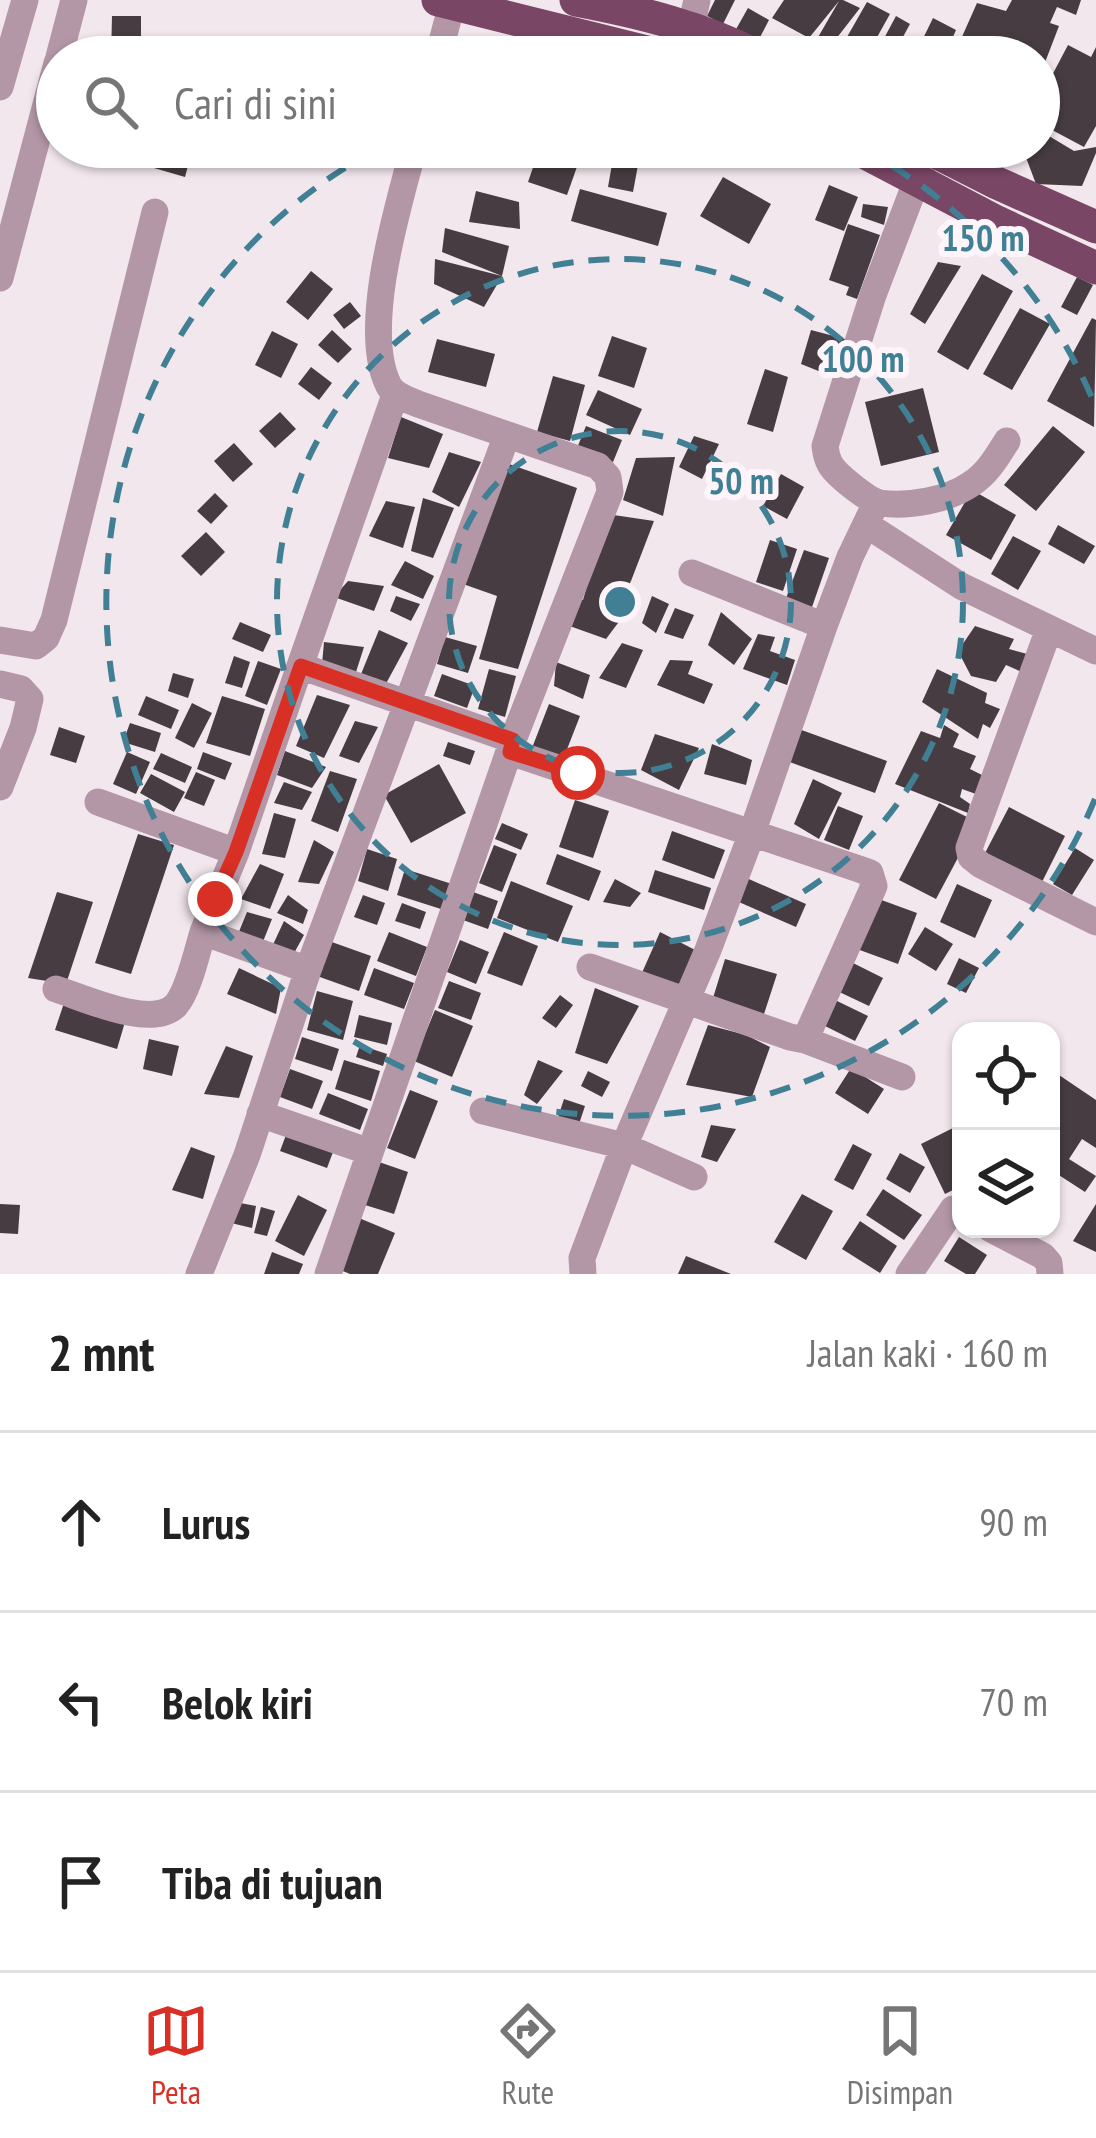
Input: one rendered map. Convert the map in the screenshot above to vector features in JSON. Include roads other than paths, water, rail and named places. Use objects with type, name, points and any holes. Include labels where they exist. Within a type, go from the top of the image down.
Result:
[{"type":"highway","points":[[576,0],[694,14],[723,36]]},
{"type":"highway","points":[[448,1],[585,36]]},
{"type":"highway","points":[[893,168],[1096,268]]},
{"type":"highway","points":[[971,168],[1096,227]]},
{"type":"street","points":[[0,87],[25,0]]},
{"type":"street","points":[[64,36],[74,0]]},
{"type":"street","points":[[442,36],[448,1]]},
{"type":"street","points":[[0,278],[36,143]]},
{"type":"street","points":[[328,1274],[512,746],[610,492],[608,477],[598,466],[395,394],[387,384],[379,317],[383,278],[409,168]]},
{"type":"street","points":[[920,168],[873,295],[825,446],[827,460],[871,514],[961,586],[1096,651]]},
{"type":"street","points":[[0,787],[30,699],[12,688],[54,620],[155,212]]},
{"type":"street","points":[[56,989],[135,1014],[156,1015],[175,1007],[236,852],[395,394]]},
{"type":"street","points":[[199,1274],[247,1155],[308,970],[507,435]]},
{"type":"street","points":[[583,1274],[582,1258],[624,1146],[688,1000],[824,626],[871,514],[951,495],[974,483],[1007,441]]},
{"type":"street","points":[[692,574],[824,626]]},
{"type":"street","points":[[1049,629],[969,848],[981,866],[1096,922]]},
{"type":"street","points":[[0,640],[35,646]]},
{"type":"street","points":[[301,666],[870,873],[874,886],[805,1040]]},
{"type":"street","points":[[98,802],[236,852]]},
{"type":"street","points":[[202,932],[308,970]]},
{"type":"street","points":[[590,967],[902,1077]]},
{"type":"street","points":[[483,1111],[624,1146],[694,1177]]},
{"type":"street","points":[[260,1114],[370,1153]]},
{"type":"street","points":[[909,1274],[952,1216]]},
{"type":"street","points":[[1009,1238],[1043,1256],[1050,1274]]}]
